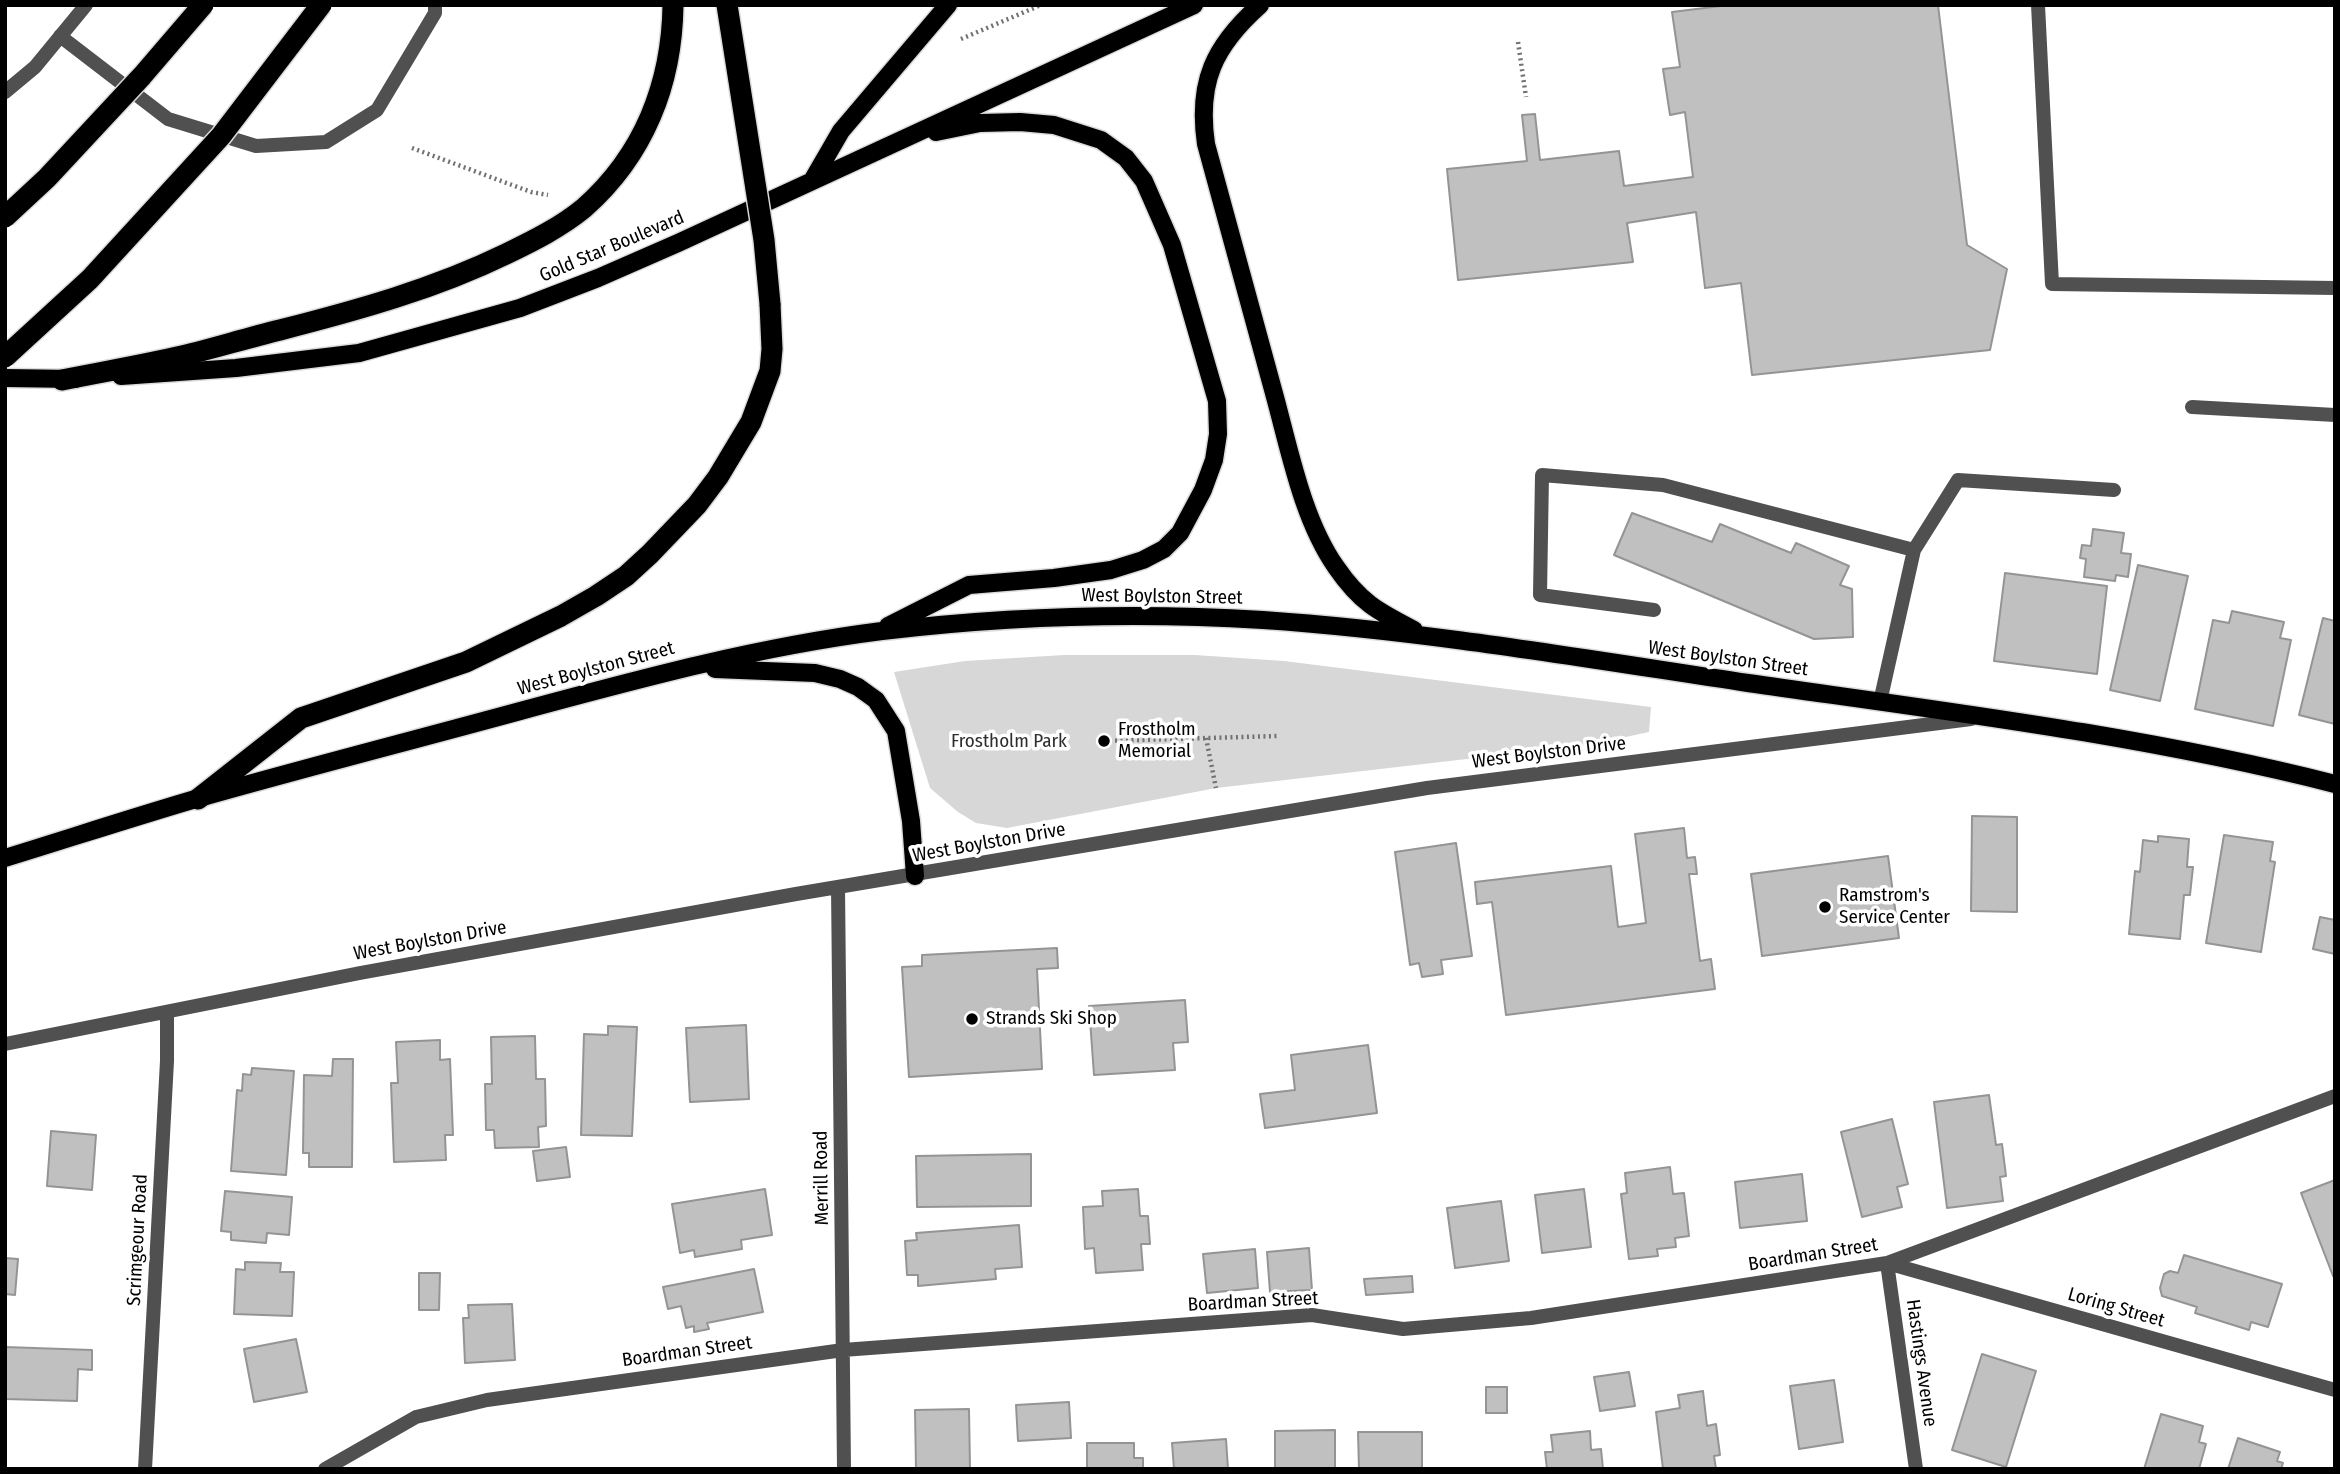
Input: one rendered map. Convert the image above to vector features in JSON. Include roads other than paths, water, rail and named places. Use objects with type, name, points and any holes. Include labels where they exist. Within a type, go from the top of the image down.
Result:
[{"type":"highway","points":[[5,217],[47,178],[142,76],[202,5]]},
{"type":"highway","points":[[5,357],[90,278],[221,136],[321,5]]},
{"type":"highway","points":[[62,380],[183,355],[383,302],[453,278],[553,230],[583,209],[607,185],[629,158],[646,128],[659,96],[668,62],[673,5]]},
{"type":"highway","points":[[198,799],[301,719],[466,662],[596,596],[626,576],[650,555],[719,477],[751,422],[770,371],[772,349],[764,240],[727,5]]},
{"type":"main road","points":[[812,181],[841,131],[948,5]]},
{"type":"main road","name":"Gold Star Boulevard","points":[[5,378],[62,380],[223,369],[334,357],[416,339],[557,295],[659,252],[1194,5]]},
{"type":"main road","points":[[1260,5],[1237,26],[1211,66],[1203,101],[1206,144],[1299,483],[1320,540],[1335,566],[1374,610],[1424,636]]},
{"type":"main road","points":[[876,632],[969,585],[1111,570],[1143,560],[1164,548],[1180,533],[1203,490],[1214,460],[1218,433],[1217,401],[1172,245],[1144,181],[1126,158],[1101,141],[1054,125],[980,122],[905,138]]},
{"type":"main road","name":"West Boylston Street","points":[[5,858],[198,799],[677,668],[815,640],[998,621],[1135,617],[1262,620],[1424,636],[2062,728],[2244,761],[2335,784]]},
{"type":"main road","points":[[677,668],[815,673],[840,679],[858,687],[876,700],[896,731],[911,821],[915,876]]},
{"type":"street","points":[[5,92],[35,67],[86,5]]},
{"type":"street","points":[[60,36],[168,119],[256,146],[326,142],[377,110],[435,13],[435,5]]},
{"type":"street","points":[[2039,5],[2052,284],[2335,288]]},
{"type":"street","points":[[2192,407],[2335,415]]},
{"type":"street","points":[[1654,610],[1540,595],[1542,475],[1663,485],[1914,550]]},
{"type":"street","points":[[1880,702],[1914,550],[1958,480],[2114,490]]},
{"type":"street","name":"West Boylston Drive","points":[[5,1044],[360,973],[838,887],[1426,788],[1984,717]]},
{"type":"street","name":"Merrill Road","points":[[838,887],[844,1469]]},
{"type":"street","name":"Scrimgeour Road","points":[[145,1469],[167,1061],[167,1013]]},
{"type":"street","name":"Boardman Street","points":[[325,1469],[416,1417],[486,1400],[843,1350],[1312,1315],[1402,1329],[1428,1327],[1531,1318],[1887,1264],[2335,1096]]},
{"type":"street","name":"Loring Street","points":[[1887,1264],[2335,1390]]},
{"type":"street","name":"Hastings Avenue","points":[[1887,1264],[1916,1469]]},
{"type":"place","name":"Frostholm Memorial","points":[[1104,741]]},
{"type":"place","name":"Ramstrom's Service Center","points":[[1825,907]]},
{"type":"place","name":"Strands Ski Shop","points":[[972,1019]]},
{"type":"park label","name":"Frostholm Park","points":[[1009,742]]}]
